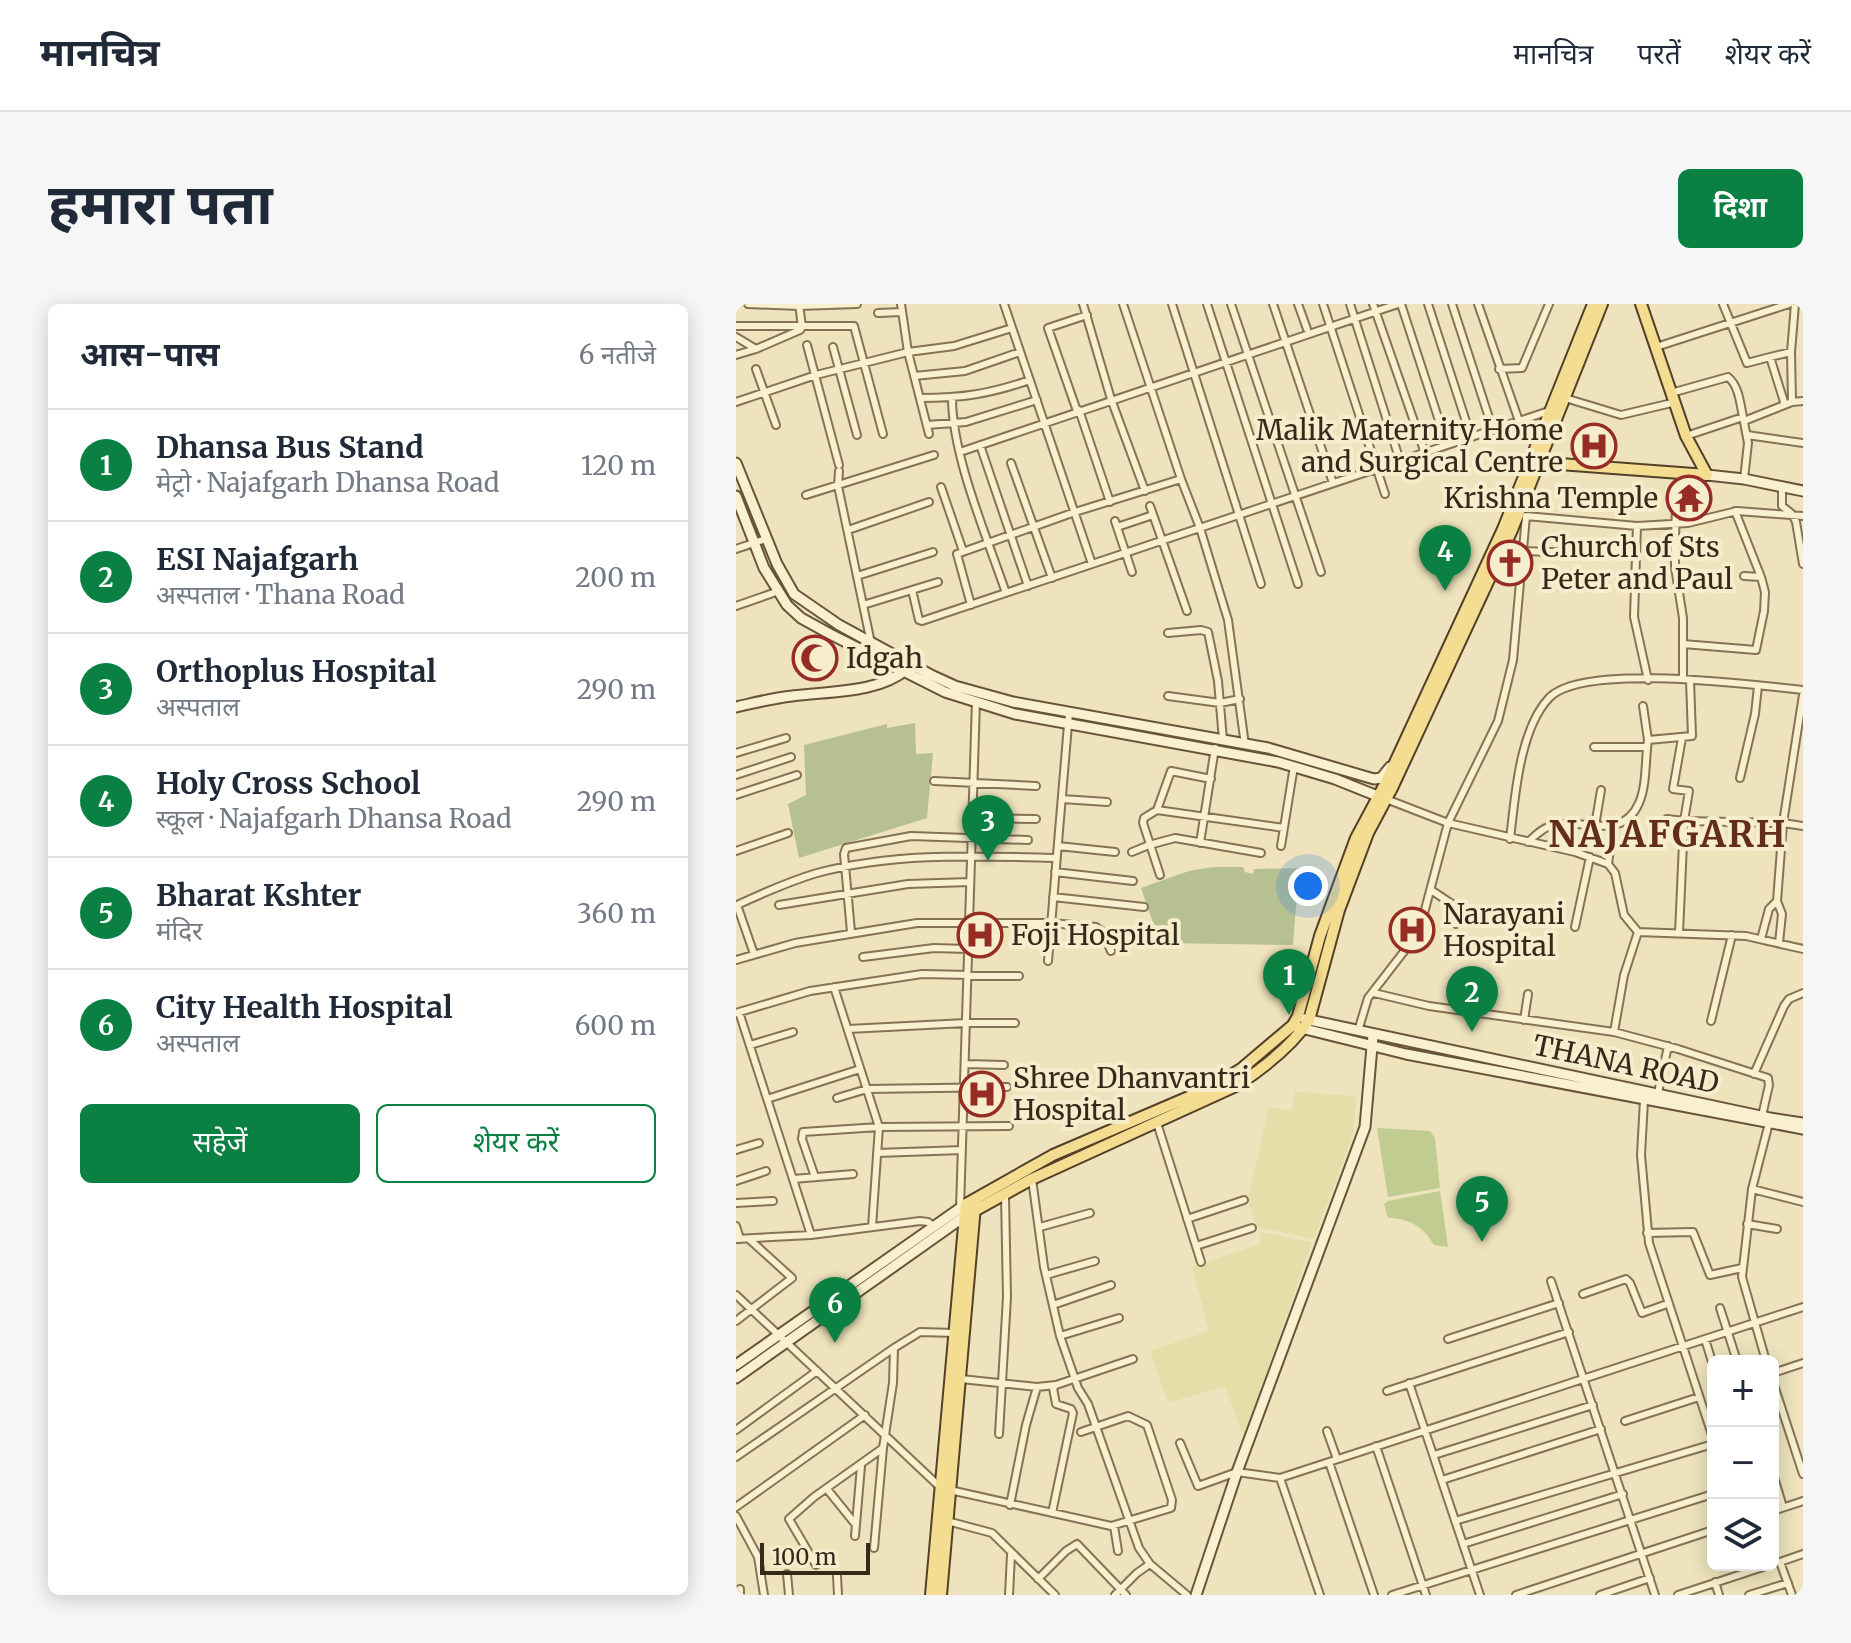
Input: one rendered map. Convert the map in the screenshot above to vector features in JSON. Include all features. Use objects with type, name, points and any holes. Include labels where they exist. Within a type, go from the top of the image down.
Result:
[{"type":"main road","points":[[736,1378],[782,1338],[935,1227],[967,1209],[1005,1195],[1032,1179],[1236,1086],[1250,1076],[1300,1022],[1320,936],[1356,838],[1410,749],[1522,515],[1549,411],[1593,304]]},
{"type":"main road","points":[[1382,798],[1397,757],[1565,398],[1602,304]]},
{"type":"main road","points":[[1641,304],[1686,436],[1707,475]]},
{"type":"main road","points":[[736,463],[766,539],[794,594],[945,692],[1015,714],[1069,718],[1223,740],[1300,757],[1374,779],[1381,778],[1397,757]]},
{"type":"main road","points":[[1535,463],[1681,472],[1783,485],[1803,491]]},
{"type":"main road","points":[[736,496],[776,592],[801,618],[868,654],[955,686],[1069,718],[1294,766],[1382,798]]},
{"type":"main road","points":[[736,707],[879,683],[907,668]]},
{"type":"main road","points":[[1300,1022],[1373,1047],[1803,1129]]},
{"type":"main road","points":[[736,1365],[782,1338],[967,1209],[976,1196],[1053,1155],[1212,1087],[1241,1069],[1300,1022]]},
{"type":"main road","name":"THANA ROAD","points":[[1300,1022],[1358,1031],[1658,1093],[1767,1120],[1803,1123]]},
{"type":"main road","points":[[1196,1595],[1237,1472],[1365,1127],[1373,1035]]},
{"type":"main road","points":[[941,1595],[955,1333],[967,1209]]},
{"type":"main road","points":[[931,1595],[961,1379],[967,1209]]},
{"type":"street","points":[[748,304],[857,304]]},
{"type":"street","points":[[1004,304],[1092,564]]},
{"type":"street","points":[[1083,304],[1111,399],[1145,491]]},
{"type":"street","points":[[1123,304],[1200,528],[1228,620],[1245,745]]},
{"type":"street","points":[[1172,304],[1261,584]]},
{"type":"street","points":[[1207,304],[1298,584]]},
{"type":"street","points":[[1231,304],[1321,572]]},
{"type":"street","points":[[1273,304],[1333,483]]},
{"type":"street","points":[[1298,304],[1307,329]]},
{"type":"street","points":[[1323,304],[1385,494]]},
{"type":"street","points":[[1350,304],[1400,461]]},
{"type":"street","points":[[1373,304],[1425,453]]},
{"type":"street","points":[[960,452],[1400,304],[1447,445]]},
{"type":"street","points":[[1428,304],[1471,437]]},
{"type":"street","points":[[1452,304],[1493,430]]},
{"type":"street","points":[[1479,304],[1519,421]]},
{"type":"street","points":[[1499,369],[1522,368],[1549,304]]},
{"type":"street","points":[[1723,304],[1747,363],[1791,352]]},
{"type":"street","points":[[1751,304],[1756,315]]},
{"type":"street","points":[[1656,347],[1789,304]]},
{"type":"street","points":[[1788,404],[1795,304]]},
{"type":"street","points":[[799,305],[802,327]]},
{"type":"street","points":[[878,313],[901,308],[908,352],[929,434]]},
{"type":"street","points":[[1087,315],[1048,328],[1110,502]]},
{"type":"street","points":[[736,326],[854,326],[883,434]]},
{"type":"street","points":[[736,355],[795,334],[802,327]]},
{"type":"street","points":[[736,402],[816,375],[908,352],[954,346],[1012,328]]},
{"type":"street","points":[[736,337],[756,349]]},
{"type":"street","points":[[807,345],[839,468],[838,486],[871,642],[868,654]]},
{"type":"street","points":[[833,347],[857,435]]},
{"type":"street","points":[[914,376],[965,371],[1020,352]]},
{"type":"street","points":[[1770,357],[1788,404]]},
{"type":"street","points":[[756,369],[776,425]]},
{"type":"street","points":[[1565,398],[1621,415],[1728,377],[1738,393],[1747,435],[1744,479]]},
{"type":"street","points":[[920,398],[952,398],[993,392],[1030,380]]},
{"type":"street","points":[[952,398],[952,423],[960,452],[1006,593]]},
{"type":"street","points":[[927,425],[966,422],[1037,400]]},
{"type":"street","points":[[1686,436],[1803,401]]},
{"type":"street","points":[[912,590],[921,621],[1549,411]]},
{"type":"street","points":[[1747,435],[1803,443]]},
{"type":"street","points":[[980,445],[1028,586]]},
{"type":"street","points":[[806,495],[934,455]]},
{"type":"street","points":[[1011,463],[1052,578]]},
{"type":"street","points":[[1594,747],[1647,744],[1692,736],[1694,731],[1675,567],[1675,525],[1681,472]]},
{"type":"street","points":[[971,605],[956,557],[963,551],[1181,479]]},
{"type":"street","points":[[1783,485],[1782,506],[1792,514],[1797,526],[1803,564]]},
{"type":"street","points":[[941,487],[963,551]]},
{"type":"street","points":[[848,530],[929,502]]},
{"type":"street","points":[[1150,506],[1187,611]]},
{"type":"street","points":[[1683,644],[1756,650],[1764,601],[1761,577],[1735,511]]},
{"type":"street","points":[[1358,1031],[1366,1002],[1419,932],[1448,823],[1498,721],[1513,660],[1523,551],[1522,515],[1637,526],[1675,525],[1735,511],[1803,516]]},
{"type":"street","points":[[1132,572],[1116,524],[1153,515]]},
{"type":"street","points":[[1637,526],[1634,617],[1648,680]]},
{"type":"street","points":[[736,549],[766,539]]},
{"type":"street","points":[[1523,551],[1575,553]]},
{"type":"street","points":[[857,576],[933,552]]},
{"type":"street","points":[[1744,576],[1761,577]]},
{"type":"street","points":[[863,605],[938,582]]},
{"type":"street","points":[[736,606],[776,592]]},
{"type":"street","points":[[1168,633],[1208,632],[1223,740]]},
{"type":"street","points":[[1510,839],[1518,777],[1527,743],[1536,718],[1549,697],[1560,690],[1592,681],[1686,679],[1803,692],[1783,823],[1777,901],[1782,914],[1779,943]]},
{"type":"street","points":[[1740,778],[1755,714],[1758,686]]},
{"type":"street","points":[[967,1209],[962,1150],[977,692]]},
{"type":"street","points":[[1168,696],[1220,703],[1240,699]]},
{"type":"street","points":[[1528,842],[1540,831],[1557,825],[1613,827],[1625,821],[1641,801],[1647,744],[1643,706]]},
{"type":"street","points":[[1048,961],[1069,718]]},
{"type":"street","points":[[736,753],[786,738]]},
{"type":"street","points":[[1679,933],[1684,821],[1689,791],[1673,789],[1682,738]]},
{"type":"street","points":[[1200,843],[1215,748]]},
{"type":"street","points":[[736,775],[791,757]]},
{"type":"street","points":[[1281,846],[1294,766]]},
{"type":"street","points":[[1157,810],[1171,771],[1211,779]]},
{"type":"street","points":[[736,795],[797,775]]},
{"type":"street","points":[[934,781],[1036,786]]},
{"type":"street","points":[[1595,826],[1601,790]]},
{"type":"street","points":[[1382,798],[1448,823],[1608,864],[1615,873],[1624,915],[1638,932],[1732,935],[1803,949]]},
{"type":"street","points":[[1062,799],[1107,802]]},
{"type":"street","points":[[1160,875],[1149,845],[1144,818],[1157,810],[1284,828]]},
{"type":"street","points":[[972,818],[1036,819]]},
{"type":"street","points":[[1667,819],[1803,826]]},
{"type":"street","points":[[1608,864],[1613,827]]},
{"type":"street","points":[[736,851],[788,833]]},
{"type":"street","points":[[851,932],[846,848],[911,836],[1028,840]]},
{"type":"street","points":[[1132,852],[1175,838],[1261,853]]},
{"type":"street","points":[[1058,846],[1115,852]]},
{"type":"street","points":[[754,954],[738,915],[737,903],[814,874],[907,859],[971,856],[1056,858]]},
{"type":"street","points":[[1575,927],[1590,857]]},
{"type":"street","points":[[1055,872],[1133,881]]},
{"type":"street","points":[[779,905],[908,884],[970,882]]},
{"type":"street","points":[[1431,890],[1455,906],[1456,924]]},
{"type":"street","points":[[1053,897],[1144,907]]},
{"type":"street","points":[[1761,939],[1769,909],[1777,901]]},
{"type":"street","points":[[736,960],[851,932],[917,923],[1051,923],[1101,929],[1111,951]]},
{"type":"street","points":[[1614,1032],[1624,975],[1638,932]]},
{"type":"street","points":[[1711,1021],[1732,935]]},
{"type":"street","points":[[863,957],[923,949],[968,949]]},
{"type":"street","points":[[811,1235],[737,1012],[792,995],[922,974],[1019,976]]},
{"type":"street","points":[[834,987],[879,1127],[872,1227]]},
{"type":"street","points":[[1374,993],[1429,1006],[1614,1032],[1668,1046],[1770,1081],[1767,1120],[1752,1189],[1742,1268],[1764,1355]]},
{"type":"street","points":[[1754,1074],[1784,1006],[1789,999],[1803,993]]},
{"type":"street","points":[[1524,1020],[1528,994]]},
{"type":"street","points":[[848,1029],[1015,1023]]},
{"type":"street","points":[[750,1045],[793,1032]]},
{"type":"street","points":[[1658,1093],[1668,1046]]},
{"type":"street","points":[[965,1064],[1004,1065]]},
{"type":"street","points":[[767,1099],[860,1069]]},
{"type":"street","points":[[837,1098],[867,1089],[1007,1087]]},
{"type":"street","points":[[1644,1100],[1641,1155],[1647,1233],[1653,1261],[1709,1427]]},
{"type":"street","points":[[1157,1123],[1201,1262]]},
{"type":"street","points":[[815,1177],[802,1139],[803,1132],[879,1127],[1009,1126]]},
{"type":"street","points":[[736,1150],[759,1143]]},
{"type":"street","points":[[877,1153],[962,1150]]},
{"type":"street","points":[[736,1181],[766,1171]]},
{"type":"street","points":[[793,1179],[853,1174]]},
{"type":"street","points":[[1032,1179],[1046,1275],[1060,1336],[1075,1379],[1097,1428],[1139,1548],[1150,1564],[1187,1595]]},
{"type":"street","points":[[1752,1189],[1803,1202]]},
{"type":"street","points":[[999,1434],[1007,1297],[1005,1195]]},
{"type":"street","points":[[1187,1219],[1244,1200]]},
{"type":"street","points":[[736,1203],[773,1201]]},
{"type":"street","points":[[1040,1227],[1090,1213]]},
{"type":"street","points":[[741,1239],[811,1235],[920,1221],[935,1227]]},
{"type":"street","points":[[1747,1224],[1777,1229]]},
{"type":"street","points":[[736,1226],[741,1239],[792,1278],[736,1321]]},
{"type":"street","points":[[1196,1246],[1252,1228]]},
{"type":"street","points":[[1647,1233],[1693,1232],[1710,1275],[1742,1268]]},
{"type":"street","points":[[1046,1275],[1095,1261]]},
{"type":"street","points":[[1583,1294],[1626,1279],[1642,1313],[1667,1304]]},
{"type":"street","points":[[1551,1281],[1655,1595]]},
{"type":"street","points":[[1053,1305],[1111,1285]]},
{"type":"street","points":[[736,1295],[946,1489],[1114,1526],[1172,1505],[1147,1425],[1128,1416],[1081,1432]]},
{"type":"street","points":[[1448,1339],[1559,1303]]},
{"type":"street","points":[[1180,1443],[1198,1486],[1237,1472],[1280,1478],[1803,1307]]},
{"type":"street","points":[[1720,1308],[1735,1355]]},
{"type":"street","points":[[1060,1336],[1119,1318]]},
{"type":"street","points":[[736,1457],[920,1332],[955,1333]]},
{"type":"street","points":[[1387,1391],[1569,1332]]},
{"type":"street","points":[[1705,1339],[1710,1355]]},
{"type":"street","points":[[874,1548],[883,1448],[893,1383],[894,1348]]},
{"type":"street","points":[[961,1379],[1037,1387],[1056,1385],[1133,1359]]},
{"type":"street","points":[[1779,1371],[1803,1363]]},
{"type":"street","points":[[736,1430],[817,1371]]},
{"type":"street","points":[[1409,1383],[1480,1595]]},
{"type":"street","points":[[1052,1513],[1073,1413],[1071,1409],[1056,1404],[1053,1388],[1056,1385]]},
{"type":"street","points":[[1010,1505],[1037,1387]]},
{"type":"street","points":[[1625,1421],[1699,1397]]},
{"type":"street","points":[[1779,1400],[1803,1474]]},
{"type":"street","points":[[1434,1455],[1593,1405]]},
{"type":"street","points":[[736,1507],[865,1415]]},
{"type":"street","points":[[1442,1480],[1601,1429]]},
{"type":"street","points":[[1327,1431],[1337,1459]]},
{"type":"street","points":[[1455,1521],[1707,1443]]},
{"type":"street","points":[[1376,1446],[1426,1595]]},
{"type":"street","points":[[816,1565],[789,1519],[883,1448]]},
{"type":"street","points":[[1329,1462],[1374,1595]]},
{"type":"street","points":[[855,1536],[861,1466]]},
{"type":"street","points":[[1280,1478],[1320,1595]]},
{"type":"street","points":[[827,1489],[856,1525]]},
{"type":"street","points":[[1463,1544],[1623,1494]]},
{"type":"street","points":[[1779,1494],[1783,1507]]},
{"type":"street","points":[[1392,1595],[1707,1496]]},
{"type":"street","points":[[1779,1509],[1803,1501]]},
{"type":"street","points":[[736,1516],[758,1557],[764,1595]]},
{"type":"street","points":[[947,1521],[992,1533],[1055,1595]]},
{"type":"street","points":[[1114,1526],[1118,1551]]},
{"type":"street","points":[[1516,1595],[1707,1532]]},
{"type":"street","points":[[1038,1579],[1077,1544],[1121,1593],[1137,1573],[1150,1564]]},
{"type":"street","points":[[1779,1561],[1803,1554]]},
{"type":"street","points":[[1009,1595],[1011,1555]]},
{"type":"street","points":[[1779,1570],[1792,1595]]},
{"type":"street","points":[[1678,1595],[1749,1571]]},
{"type":"street","points":[[787,1574],[789,1595]]},
{"type":"street","points":[[837,1576],[838,1595]]},
{"type":"street","points":[[1600,1595],[1650,1578]]},
{"type":"street","points":[[1715,1582],[1719,1595]]},
{"type":"street","points":[[1749,1595],[1788,1583]]},
{"type":"shaded area","points":[[1295,1092],[1356,1096],[1353,1134],[1314,1239],[1257,1227],[1248,1199],[1269,1107],[1292,1111]]},
{"type":"shaded area","points":[[1259,1232],[1312,1242],[1245,1434],[1225,1386],[1168,1403],[1150,1351],[1209,1331],[1192,1267],[1261,1244]]},
{"type":"green space","points":[[915,723],[916,754],[933,753],[927,818],[799,858],[788,804],[806,795],[804,745],[887,724],[887,728]]},
{"type":"green space","points":[[1243,867],[1245,872],[1253,874],[1254,869],[1299,868],[1293,945],[1160,943],[1141,888],[1189,871]]},
{"type":"green space","points":[[1377,1128],[1430,1131],[1435,1138],[1440,1188],[1388,1197]]},
{"type":"green space","points":[[1440,1191],[1448,1247],[1434,1245],[1426,1233],[1409,1222],[1388,1218],[1384,1204],[1388,1201]]},
{"type":"place","name":"Malik Maternity Home and Surgical Centre","points":[[1594,446]]},
{"type":"place","name":"Krishna Temple","points":[[1689,498]]},
{"type":"place","name":"Church of Sts Peter and Paul","points":[[1510,563]]},
{"type":"place","name":"Holy Cross School","points":[[1445,591]]},
{"type":"place","name":"Idgah","points":[[815,658]]},
{"type":"place","name":"Orthoplus Hospital","points":[[988,861]]},
{"type":"place","name":"Narayani Hospital","points":[[1412,930]]},
{"type":"place","name":"Foji Hospital","points":[[980,935]]},
{"type":"place","name":"Dhansa Bus Stand","points":[[1289,1015]]},
{"type":"place","name":"ESI Najafgarh","points":[[1472,1032]]},
{"type":"place","name":"Shree Dhanvantri Hospital","points":[[982,1094]]},
{"type":"place","name":"Bharat Kshter","points":[[1482,1242]]},
{"type":"place","name":"City Health Hospital","points":[[835,1343]]},
{"type":"district","name":"NAJAFGARH","points":[[1668,834]]}]
